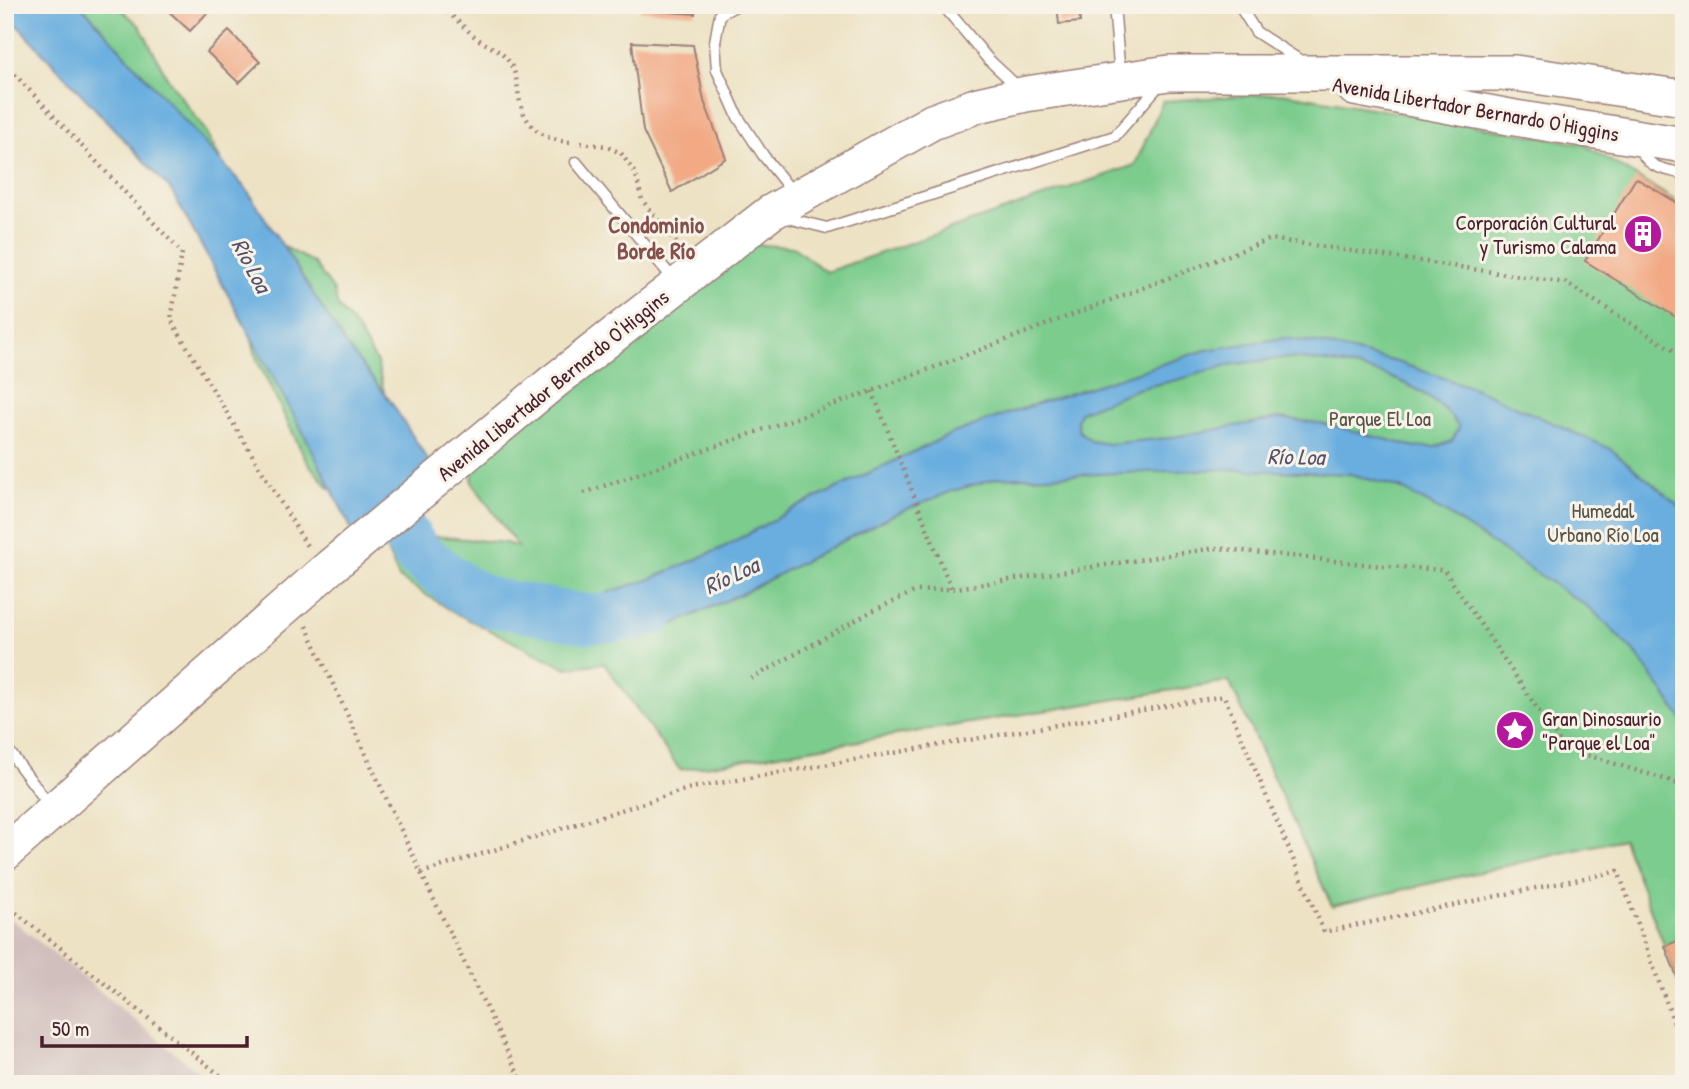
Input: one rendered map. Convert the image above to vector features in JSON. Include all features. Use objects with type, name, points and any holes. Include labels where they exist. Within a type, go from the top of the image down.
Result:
[{"type":"main road","name":"Avenida Libertador Bernardo O'Higgins","points":[[1269,72],[1515,118],[1684,145]]},
{"type":"main road","name":"Avenida Libertador Bernardo O'Higgins","points":[[5,853],[326,570],[481,440],[783,205],[932,122],[978,106],[1026,94],[1170,73],[1515,73],[1684,98]]},
{"type":"lane","points":[[737,5],[720,14],[715,42],[717,70],[738,117],[757,146],[783,205],[827,228],[1115,136],[1170,73]]},
{"type":"lane","points":[[943,5],[988,59],[1026,94]]},
{"type":"lane","points":[[1114,5],[1120,79]]},
{"type":"lane","points":[[1240,5],[1256,32],[1319,72]]},
{"type":"lane","points":[[1633,135],[1643,157],[1652,167],[1684,174]]},
{"type":"lane","points":[[576,162],[688,277]]},
{"type":"lane","points":[[5,746],[53,811]]},
{"type":"path","points":[[435,5],[446,9],[479,40],[502,52],[516,73],[520,102],[537,132],[559,142],[593,143],[621,153],[636,175],[642,200],[688,277]]},
{"type":"path","points":[[5,64],[182,253],[171,320],[326,570]]},
{"type":"path","points":[[584,493],[872,391],[1271,239],[1566,283],[1684,357]]},
{"type":"path","points":[[872,391],[951,589]]},
{"type":"path","points":[[751,679],[872,611],[916,591],[951,589],[1215,548],[1444,570],[1564,748],[1676,783],[1684,779]]},
{"type":"path","points":[[293,599],[523,1084]]},
{"type":"path","points":[[421,873],[691,788],[1224,696],[1324,932],[1618,871],[1684,1051]]},
{"type":"path","points":[[1676,783],[1684,803]]},
{"type":"path","points":[[5,904],[231,1084]]},
{"type":"shaded area","points":[[10,918],[213,1084],[5,1084],[5,922]]},
{"type":"green space","name":"Parque El Loa","points":[[5,5],[117,5],[140,26],[168,79],[205,130],[234,186],[253,198],[251,223],[262,238],[314,263],[334,291],[338,307],[355,326],[377,363],[384,392],[373,423],[377,477],[416,523],[434,536],[506,543],[518,547],[472,482],[474,462],[747,244],[793,247],[826,272],[1135,165],[1163,101],[1282,93],[1583,144],[1684,206],[1684,996],[1623,839],[1332,906],[1229,681],[680,770],[604,663],[566,668],[457,614],[399,578],[385,546],[349,500],[328,487],[307,462],[257,360],[226,243]]},
{"type":"water","points":[[5,5],[81,5],[247,190],[346,345],[391,402],[431,465],[353,532],[304,434],[171,190],[5,12]]},
{"type":"water","points":[[1284,338],[1397,362],[1479,390],[1611,449],[1684,510],[1684,722],[1637,655],[1591,609],[1444,512],[1400,488],[1350,474],[1225,469],[998,478],[952,491],[895,514],[743,593],[656,632],[606,641],[586,619],[595,601],[609,592],[651,579],[724,547],[793,509],[951,434],[1206,350]],"holes":[[[1284,358],[1356,367],[1403,382],[1443,409],[1459,427],[1452,441],[1435,447],[1416,447],[1326,424],[1279,418],[1168,438],[1108,444],[1091,441],[1079,431],[1077,421],[1080,412],[1137,389],[1228,365]]]},
{"type":"building","points":[[162,5],[205,5],[210,10],[190,31]]},
{"type":"building","points":[[640,5],[696,5],[695,14],[640,10]]},
{"type":"building","points":[[1057,5],[1079,5],[1080,22],[1059,24]]},
{"type":"building","points":[[229,31],[260,62],[239,83],[207,52]]},
{"type":"building","points":[[632,42],[693,45],[704,101],[726,158],[672,192],[643,131]]},
{"type":"building","name":"Corporación Cultural y Turismo Calama","points":[[1636,178],[1684,207],[1684,322],[1585,261]]},
{"type":"building","points":[[1684,938],[1684,995],[1665,946]]},
{"type":"waterway","name":"Río Loa","points":[[364,473],[418,554],[463,589],[489,602],[586,619],[651,612]]},
{"type":"place","name":"Corporación Cultural y Turismo Calama","points":[[1643,234]]},
{"type":"place","name":"Gran Dinosaurio \"Parque el Loa\"","points":[[1515,730]]},
{"type":"district","name":"Condominio Borde Río","points":[[656,237]]},
{"type":"park label","name":"Humedal Urbano Río Loa","points":[[1603,522]]}]
